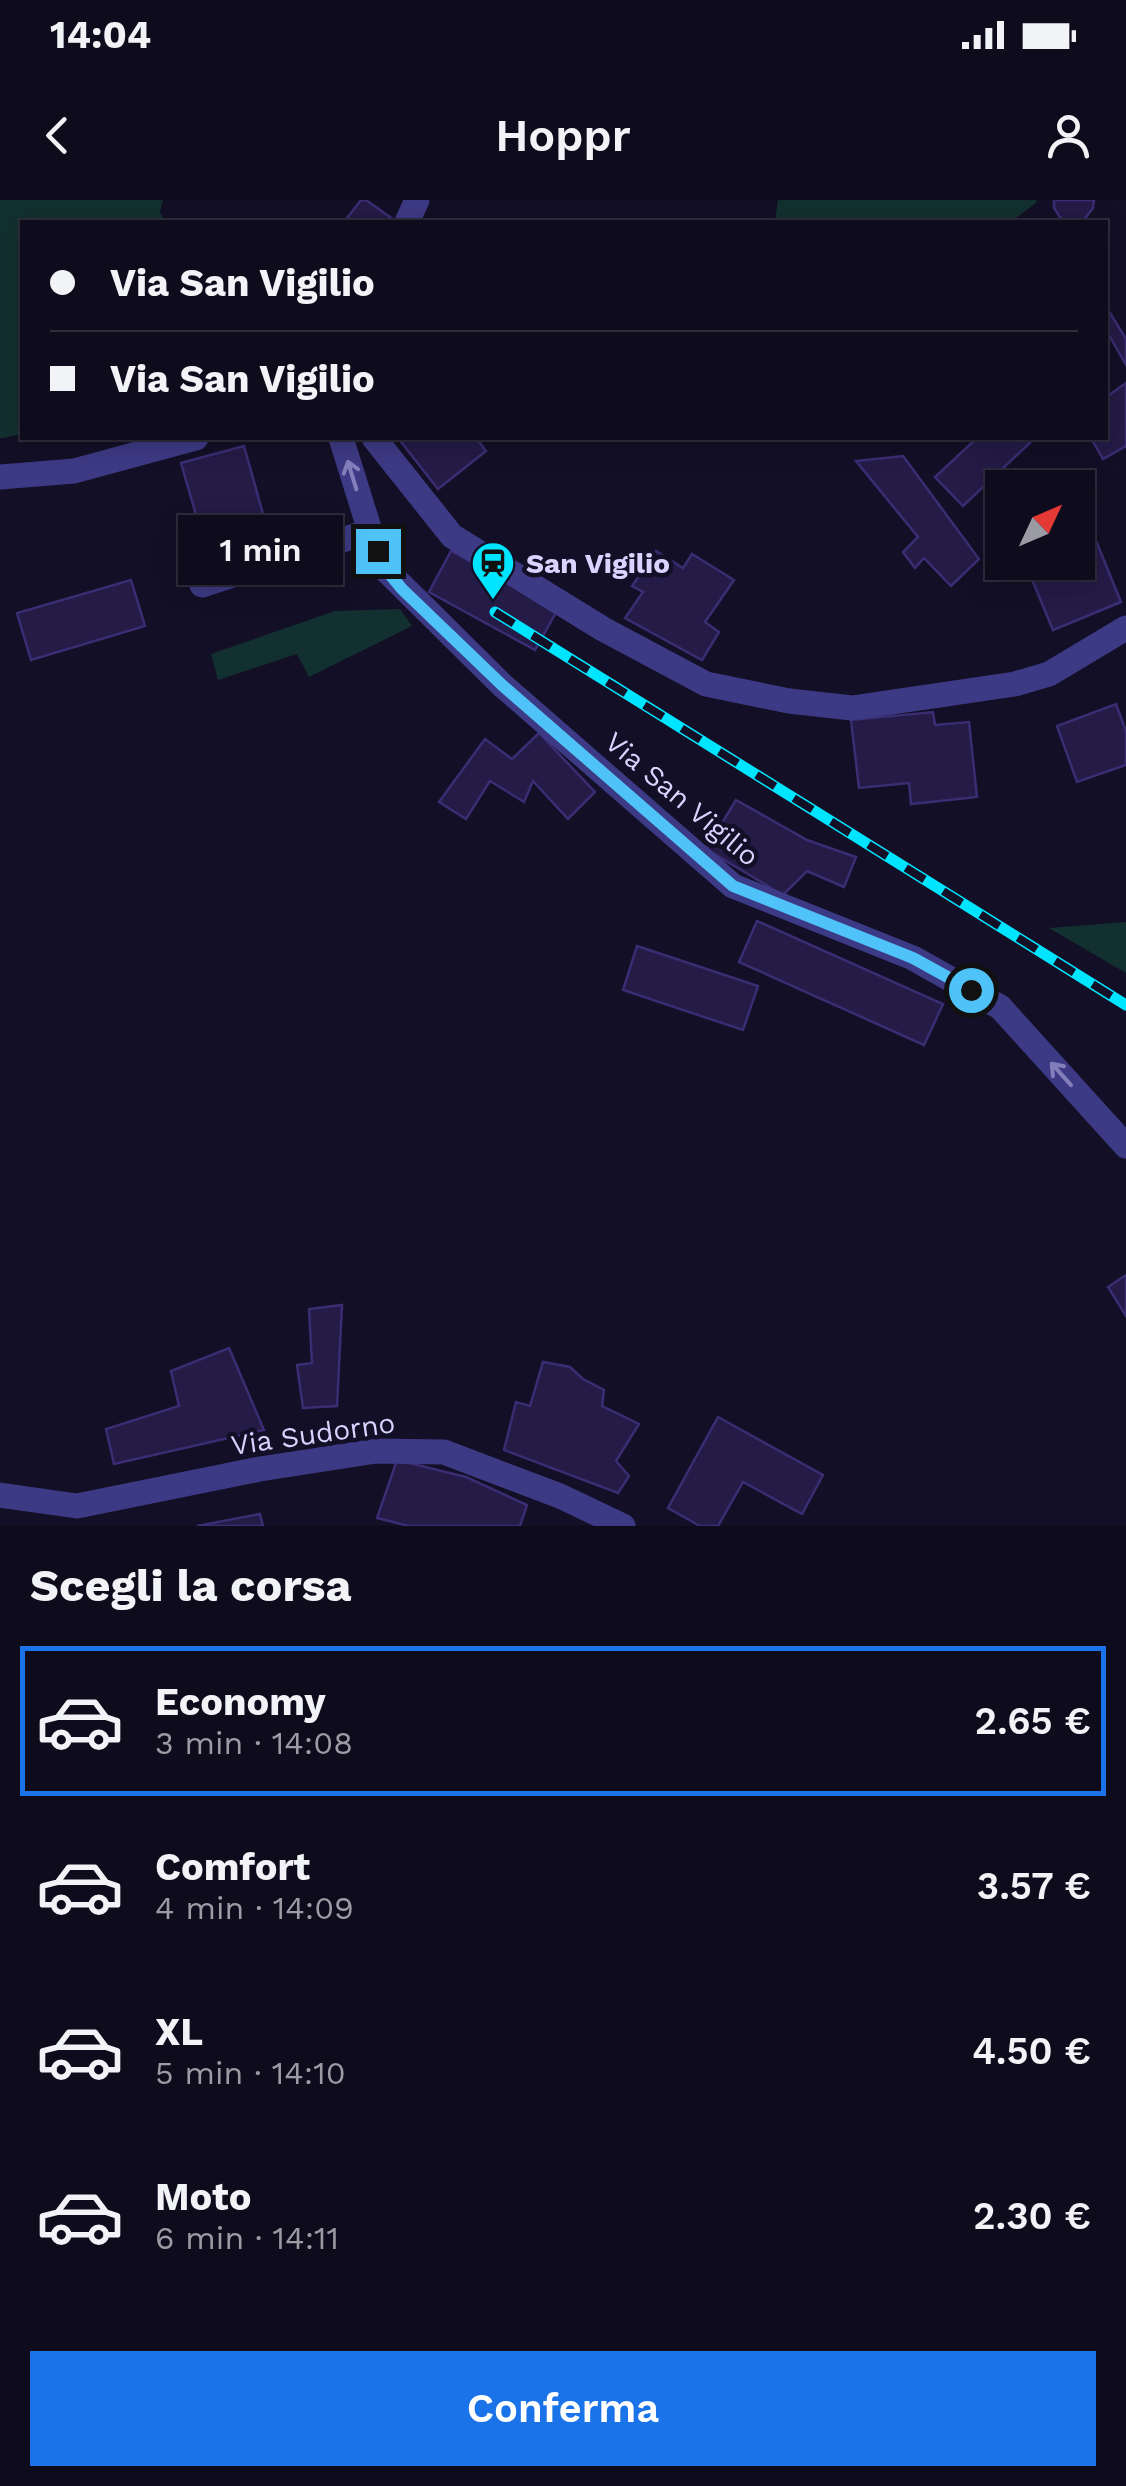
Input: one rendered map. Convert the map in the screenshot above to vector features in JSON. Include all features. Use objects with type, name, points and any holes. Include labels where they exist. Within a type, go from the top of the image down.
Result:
[{"type":"street","points":[[0,477],[74,471],[189,440]]},
{"type":"street","name":"Via San Vigilio","points":[[341,440],[370,531],[388,572],[502,685],[733,886],[913,958],[1000,1007],[1126,1146]]},
{"type":"street","points":[[376,440],[452,536],[603,630],[706,684],[789,701],[852,708],[1014,684],[1048,674],[1126,628]]},
{"type":"street","points":[[202,585],[370,531]]},
{"type":"street","name":"Via Sudorno","points":[[0,1496],[77,1506],[260,1469],[376,1451],[444,1452],[560,1496],[623,1526]]},
{"type":"green space","points":[[0,200],[163,200],[160,212],[164,220],[20,220],[20,434],[0,438]]},
{"type":"green space","points":[[778,200],[1037,202],[1014,220],[775,220]]},
{"type":"green space","points":[[400,609],[412,626],[309,677],[297,654],[218,680],[211,654],[335,611]]},
{"type":"green space","points":[[1126,922],[1126,973],[1049,928]]},
{"type":"building","points":[[361,200],[366,200],[394,220],[346,220]]},
{"type":"building","points":[[1054,200],[1094,200],[1084,220],[1062,220]]},
{"type":"building","points":[[1108,310],[1126,339],[1126,365],[1108,333]]},
{"type":"building","points":[[1126,383],[1126,446],[1103,459],[1092,440],[1108,440],[1108,396]]},
{"type":"building","points":[[400,440],[478,440],[486,451],[438,489]]},
{"type":"building","points":[[975,440],[1033,440],[1001,470],[985,470],[985,485],[963,506],[935,477]]},
{"type":"building","points":[[244,446],[265,521],[251,526],[254,540],[207,553],[181,463]]},
{"type":"building","points":[[903,456],[979,559],[951,586],[924,558],[915,568],[903,552],[918,537],[856,461]]},
{"type":"building","points":[[1095,544],[1121,602],[1053,630],[1032,580],[1095,580]]},
{"type":"building","points":[[451,551],[558,609],[535,650],[429,592]]},
{"type":"building","points":[[656,551],[683,568],[692,554],[734,580],[705,622],[719,632],[702,660],[625,618],[643,592],[632,586]]},
{"type":"building","points":[[131,580],[145,626],[31,660],[17,613]]},
{"type":"building","points":[[1116,704],[1126,731],[1126,765],[1077,782],[1057,726]]},
{"type":"building","points":[[933,712],[935,725],[969,722],[977,797],[911,804],[909,783],[859,788],[851,720]]},
{"type":"building","points":[[539,733],[595,792],[568,819],[533,781],[524,802],[490,781],[466,819],[439,802],[485,739],[512,759]]},
{"type":"building","points":[[736,800],[807,840],[856,857],[844,887],[807,871],[783,895],[706,849]]},
{"type":"building","points":[[757,921],[943,1004],[924,1045],[739,962]]},
{"type":"building","points":[[637,946],[758,986],[743,1030],[623,990]]},
{"type":"building","points":[[1126,1275],[1126,1316],[1108,1287]]},
{"type":"building","points":[[342,1305],[337,1406],[303,1408],[297,1365],[312,1363],[309,1309]]},
{"type":"building","points":[[229,1348],[264,1430],[114,1464],[106,1429],[179,1406],[171,1371]]},
{"type":"building","points":[[543,1362],[570,1367],[604,1390],[602,1406],[639,1424],[616,1461],[629,1476],[618,1493],[504,1450],[516,1402],[530,1406]]},
{"type":"building","points":[[718,1417],[823,1475],[802,1514],[743,1482],[718,1526],[700,1526],[668,1508]]},
{"type":"building","points":[[397,1460],[466,1477],[527,1505],[520,1526],[409,1526],[377,1518]]},
{"type":"building","points":[[260,1514],[263,1526],[197,1526]]},
{"type":"railway","points":[[495,612],[1126,1005]]},
{"type":"place","name":"San Vigilio","points":[[493,601]]},
{"type":"route","points":[[378,551],[402,589],[502,685],[733,886],[913,958],[971,990]]}]
